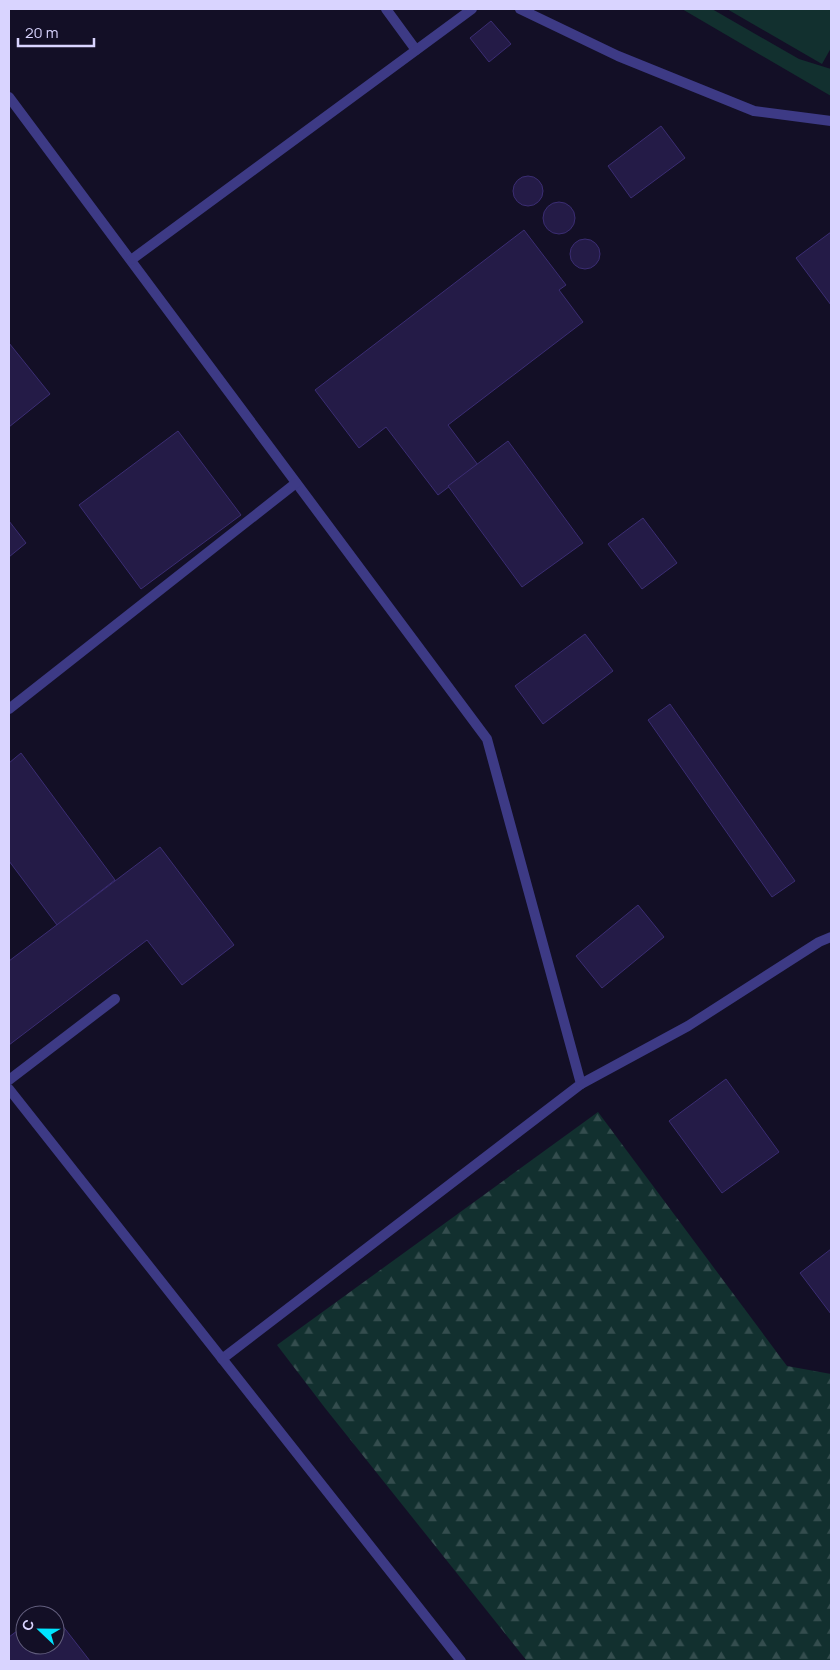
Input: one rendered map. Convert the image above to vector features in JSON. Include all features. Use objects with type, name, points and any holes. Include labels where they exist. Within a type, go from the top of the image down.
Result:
[{"type":"lane","points":[[386,9],[416,50]]},
{"type":"lane","points":[[130,260],[472,9]]},
{"type":"lane","points":[[520,9],[618,56],[754,111],[831,120]]},
{"type":"lane","points":[[9,97],[486,739],[581,1084]]},
{"type":"lane","points":[[9,709],[296,482]]},
{"type":"lane","points":[[222,1359],[581,1084],[688,1026],[819,942],[831,937]]},
{"type":"lane","points":[[9,1080],[115,999]]},
{"type":"lane","points":[[9,1089],[461,1661]]},
{"type":"green space","points":[[682,9],[712,9],[799,59],[831,69],[831,96]]},
{"type":"green space","points":[[727,9],[831,9],[831,48],[822,64]]},
{"type":"green space","points":[[598,1112],[787,1366],[831,1374],[831,1661],[527,1661],[277,1345]]},
{"type":"building","points":[[491,21],[511,44],[489,62],[470,38]]},
{"type":"building","points":[[661,126],[685,158],[631,198],[608,166]]},
{"type":"building","points":[[528,176],[539,180],[543,191],[539,202],[528,206],[517,202],[513,191],[517,180]]},
{"type":"building","points":[[559,202],[565,203],[570,207],[574,212],[574,224],[570,229],[565,233],[559,234],[553,233],[548,229],[544,224],[543,218],[544,212],[548,207],[553,203]]},
{"type":"building","points":[[524,230],[566,285],[559,290],[583,322],[448,425],[478,465],[438,495],[386,427],[359,448],[315,390]]},
{"type":"building","points":[[831,232],[831,305],[796,258]]},
{"type":"building","points":[[585,239],[596,243],[600,254],[596,265],[585,269],[574,265],[570,254],[574,243]]},
{"type":"building","points":[[9,343],[50,394],[9,427]]},
{"type":"building","points":[[178,431],[241,515],[141,589],[79,505]]},
{"type":"building","points":[[508,441],[583,543],[522,587],[448,486]]},
{"type":"building","points":[[643,518],[677,563],[642,589],[608,544]]},
{"type":"building","points":[[9,521],[26,543],[9,557]]},
{"type":"building","points":[[585,634],[613,671],[543,724],[515,686]]},
{"type":"building","points":[[670,704],[795,881],[772,897],[648,720]]},
{"type":"building","points":[[21,753],[115,880],[57,925],[9,861],[9,763]]},
{"type":"building","points":[[160,847],[234,945],[182,985],[147,940],[9,1045],[9,961]]},
{"type":"building","points":[[638,905],[664,937],[602,988],[576,956]]},
{"type":"building","points":[[726,1079],[779,1152],[722,1193],[669,1121]]},
{"type":"building","points":[[831,1249],[831,1314],[800,1273]]},
{"type":"building","points":[[65,1629],[90,1661],[9,1661],[9,1637],[15,1632],[15,1655],[65,1655]]}]
